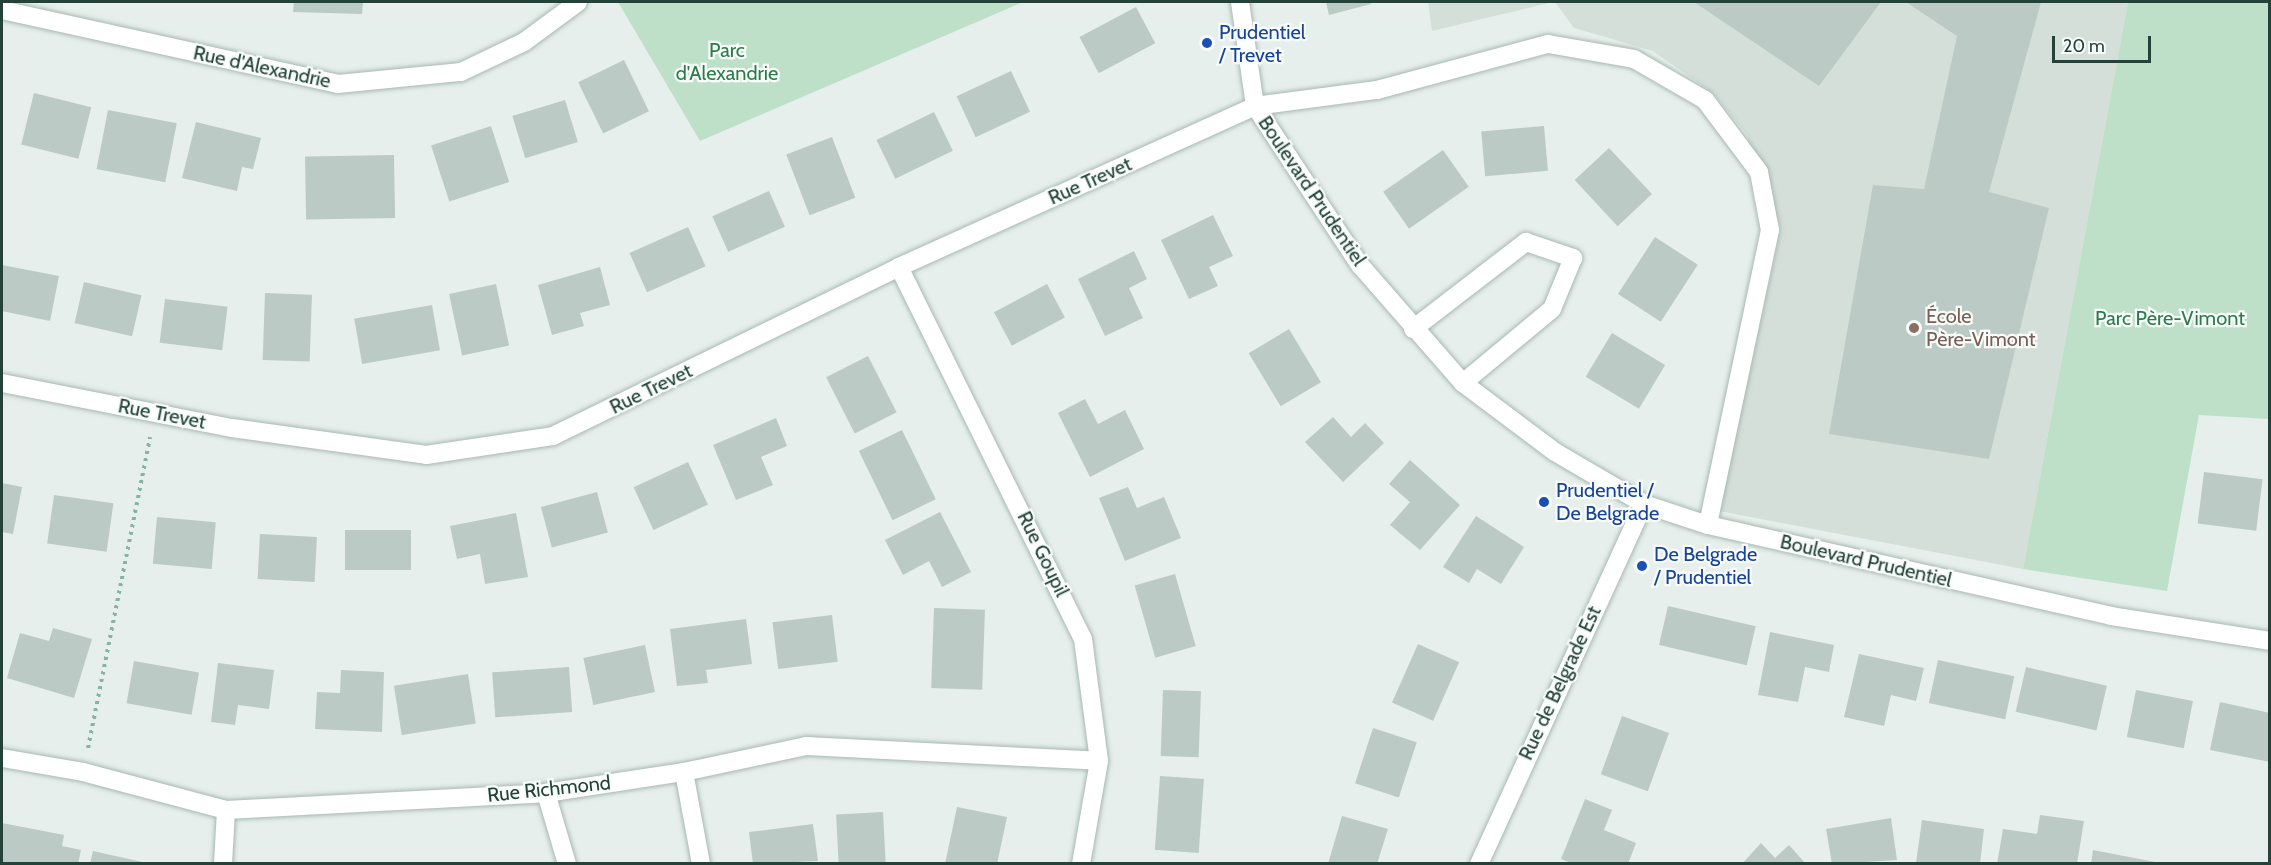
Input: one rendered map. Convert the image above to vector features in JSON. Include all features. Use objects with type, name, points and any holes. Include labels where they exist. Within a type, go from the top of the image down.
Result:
[{"type":"street","name":"Rue d'Alexandrie","points":[[2,10],[338,84],[461,72],[524,42],[578,2]]},
{"type":"street","name":"Boulevard Prudentiel","points":[[1240,2],[1255,106],[1360,265],[1413,329],[1463,383],[1555,452],[1644,504],[1708,525],[2111,616],[2270,641]]},
{"type":"street","name":"Rue Trevet","points":[[2,383],[155,413],[426,455],[553,436],[899,267],[1255,106],[1377,90],[1548,44],[1634,59],[1705,100],[1760,172],[1770,230],[1708,525]]},
{"type":"street","points":[[1413,329],[1526,242],[1573,258],[1552,309],[1463,383]]},
{"type":"street","name":"Rue Goupil","points":[[899,267],[1083,639],[1099,761],[1081,864]]},
{"type":"street","name":"Rue de Belgrade Est","points":[[1479,864],[1644,504]]},
{"type":"street","name":"Rue Richmond","points":[[2,758],[83,772],[226,810],[546,793],[684,772],[806,746],[1099,761]]},
{"type":"street","points":[[684,772],[701,864]]},
{"type":"street","points":[[546,793],[567,864]]},
{"type":"street","points":[[223,864],[226,810]]},
{"type":"path","points":[[83,772],[155,413]]},
{"type":"shaded area","points":[[1428,2],[1553,2],[1432,31]]},
{"type":"shaded area","name":"École Père-Vimont","points":[[1555,2],[2128,2],[2023,569],[1719,511],[1781,228],[1747,135],[1714,94],[1653,51],[1574,28]]},
{"type":"green space","name":"Parc d'Alexandrie","points":[[618,2],[1023,2],[700,141]]},
{"type":"green space","name":"Parc Père-Vimont","points":[[2128,2],[2269,2],[2269,419],[2199,415],[2167,591],[2023,569]]},
{"type":"building","points":[[294,2],[363,2],[362,14],[293,12]]},
{"type":"building","points":[[1326,2],[1370,2],[1371,4],[1329,15]]},
{"type":"building","points":[[1694,2],[1881,2],[1819,86]]},
{"type":"building","points":[[1906,2],[2041,2],[1989,192],[2049,208],[1989,459],[1829,434],[1873,185],[1924,189],[1957,36]]},
{"type":"building","points":[[1136,7],[1155,43],[1099,73],[1079,37]]},
{"type":"building","points":[[624,60],[649,111],[603,134],[578,82]]},
{"type":"building","points":[[1011,71],[1030,112],[976,137],[957,96]]},
{"type":"building","points":[[34,93],[91,107],[78,159],[21,144]]},
{"type":"building","points":[[565,100],[578,142],[525,158],[512,116]]},
{"type":"building","points":[[108,110],[177,123],[165,182],[97,169]]},
{"type":"building","points":[[934,112],[953,151],[895,179],[876,140]]},
{"type":"building","points":[[196,122],[261,138],[253,169],[242,167],[237,191],[182,178]]},
{"type":"building","points":[[491,126],[509,182],[449,202],[431,145]]},
{"type":"building","points":[[1544,126],[1548,171],[1485,176],[1481,131]]},
{"type":"building","points":[[832,137],[855,198],[810,215],[786,155]]},
{"type":"building","points":[[1609,148],[1652,194],[1618,226],[1575,180]]},
{"type":"building","points":[[1443,150],[1469,187],[1409,229],[1383,192]]},
{"type":"building","points":[[394,155],[395,218],[306,220],[305,157]]},
{"type":"building","points":[[769,191],[785,227],[728,252],[712,216]]},
{"type":"building","points":[[1213,215],[1233,256],[1209,267],[1218,286],[1189,299],[1161,240]]},
{"type":"building","points":[[688,227],[705,266],[647,292],[630,253]]},
{"type":"building","points":[[1655,237],[1698,265],[1661,322],[1618,294]]},
{"type":"building","points":[[1134,251],[1147,279],[1129,288],[1143,318],[1105,336],[1078,279]]},
{"type":"building","points":[[2,265],[59,276],[50,321],[2,311]]},
{"type":"building","points":[[600,267],[610,305],[580,313],[584,326],[552,335],[538,285]]},
{"type":"building","points":[[84,282],[141,295],[132,336],[75,323]]},
{"type":"building","points":[[496,284],[509,346],[462,356],[449,294]]},
{"type":"building","points":[[1047,284],[1065,318],[1012,346],[994,312]]},
{"type":"building","points":[[265,293],[312,295],[310,362],[263,360]]},
{"type":"building","points":[[165,299],[228,307],[222,350],[160,343]]},
{"type":"building","points":[[432,305],[440,350],[362,364],[354,319]]},
{"type":"building","points":[[1289,329],[1321,382],[1281,406],[1249,353]]},
{"type":"building","points":[[1612,333],[1665,365],[1639,409],[1586,377]]},
{"type":"building","points":[[868,356],[897,412],[855,433],[826,377]]},
{"type":"building","points":[[1085,399],[1098,424],[1125,410],[1144,449],[1090,477],[1058,413]]},
{"type":"building","points":[[1333,417],[1351,437],[1365,423],[1384,443],[1343,482],[1305,442]]},
{"type":"building","points":[[776,418],[787,446],[761,457],[773,485],[736,500],[713,445]]},
{"type":"building","points":[[902,430],[936,499],[893,520],[859,451]]},
{"type":"building","points":[[1410,460],[1460,505],[1420,550],[1390,525],[1410,502],[1389,484]]},
{"type":"building","points":[[688,462],[708,505],[653,530],[634,487]]},
{"type":"building","points":[[2204,472],[2263,479],[2256,531],[2198,524]]},
{"type":"building","points":[[2,483],[22,487],[13,534],[2,532]]},
{"type":"building","points":[[1128,487],[1137,508],[1164,497],[1181,538],[1125,561],[1099,498]]},
{"type":"building","points":[[597,492],[608,533],[552,548],[541,507]]},
{"type":"building","points":[[54,495],[113,503],[107,552],[47,544]]},
{"type":"building","points":[[940,512],[971,572],[942,587],[929,561],[903,575],[885,540]]},
{"type":"building","points":[[516,513],[528,577],[485,584],[480,554],[457,559],[450,526]]},
{"type":"building","points":[[1476,516],[1524,547],[1501,584],[1477,569],[1469,583],[1443,567]]},
{"type":"building","points":[[157,517],[216,522],[212,569],[153,564]]},
{"type":"building","points":[[345,530],[411,530],[411,570],[345,570]]},
{"type":"building","points":[[260,534],[317,537],[315,582],[258,579]]},
{"type":"building","points":[[1175,574],[1196,646],[1155,658],[1135,586]]},
{"type":"building","points":[[1668,606],[1756,626],[1747,665],[1659,645]]},
{"type":"building","points":[[934,608],[985,610],[982,690],[931,688]]},
{"type":"building","points":[[832,615],[838,662],[778,669],[772,622]]},
{"type":"building","points":[[746,619],[752,664],[706,670],[708,683],[677,686],[670,629]]},
{"type":"building","points":[[53,628],[92,639],[74,698],[7,678],[20,633],[49,641]]},
{"type":"building","points":[[1770,632],[1834,645],[1829,672],[1805,667],[1798,702],[1758,695]]},
{"type":"building","points":[[1418,644],[1459,662],[1433,721],[1392,702]]},
{"type":"building","points":[[645,645],[655,692],[593,705],[583,658]]},
{"type":"building","points":[[1859,654],[1924,668],[1916,701],[1891,695],[1884,726],[1844,717]]},
{"type":"building","points":[[1938,660],[2014,676],[2005,719],[1929,703]]},
{"type":"building","points":[[134,661],[199,672],[192,715],[127,703]]},
{"type":"building","points":[[218,663],[274,670],[269,709],[238,705],[235,725],[211,722]]},
{"type":"building","points":[[569,667],[572,712],[495,717],[492,672]]},
{"type":"building","points":[[2026,667],[2107,686],[2097,730],[2016,712]]},
{"type":"building","points":[[341,670],[384,672],[382,732],[315,729],[317,692],[340,693]]},
{"type":"building","points":[[468,674],[476,723],[402,735],[394,686]]},
{"type":"building","points":[[1163,690],[1201,691],[1199,757],[1161,756]]},
{"type":"building","points":[[2136,690],[2193,701],[2184,748],[2127,737]]},
{"type":"building","points":[[2220,702],[2270,713],[2270,762],[2210,750]]},
{"type":"building","points":[[1622,716],[1669,733],[1648,791],[1601,774]]},
{"type":"building","points":[[1373,728],[1417,742],[1399,797],[1355,783]]},
{"type":"building","points":[[1160,776],[1204,779],[1199,853],[1155,850]]},
{"type":"building","points":[[1585,799],[1612,810],[1604,830],[1636,843],[1628,864],[1574,864],[1561,859]]},
{"type":"building","points":[[957,807],[1007,817],[997,864],[945,864]]},
{"type":"building","points":[[883,812],[886,864],[839,864],[836,814]]},
{"type":"building","points":[[2040,815],[2084,821],[2077,864],[1997,864],[2003,829],[2037,834]]},
{"type":"building","points":[[1342,816],[1388,829],[1377,864],[1328,864]]},
{"type":"building","points":[[1891,818],[1897,860],[1832,864],[1826,829]]},
{"type":"building","points":[[1922,820],[1984,829],[1980,864],[1916,863]]},
{"type":"building","points":[[2,823],[64,835],[62,846],[81,850],[78,864],[2,864]]},
{"type":"building","points":[[813,824],[818,861],[753,864],[749,832]]},
{"type":"building","points":[[1761,843],[1775,858],[1789,845],[1806,864],[1742,864]]},
{"type":"building","points":[[2093,850],[2155,862],[2155,864],[2091,864]]},
{"type":"building","points":[[93,851],[147,863],[147,864],[90,864]]},
{"type":"place","name":"Prudentiel / Trevet","points":[[1207,43]]},
{"type":"place","name":"École Père-Vimont","points":[[1914,328]]},
{"type":"place","name":"Prudentiel / De Belgrade","points":[[1544,502]]},
{"type":"place","name":"De Belgrade / Prudentiel","points":[[1642,566]]}]
